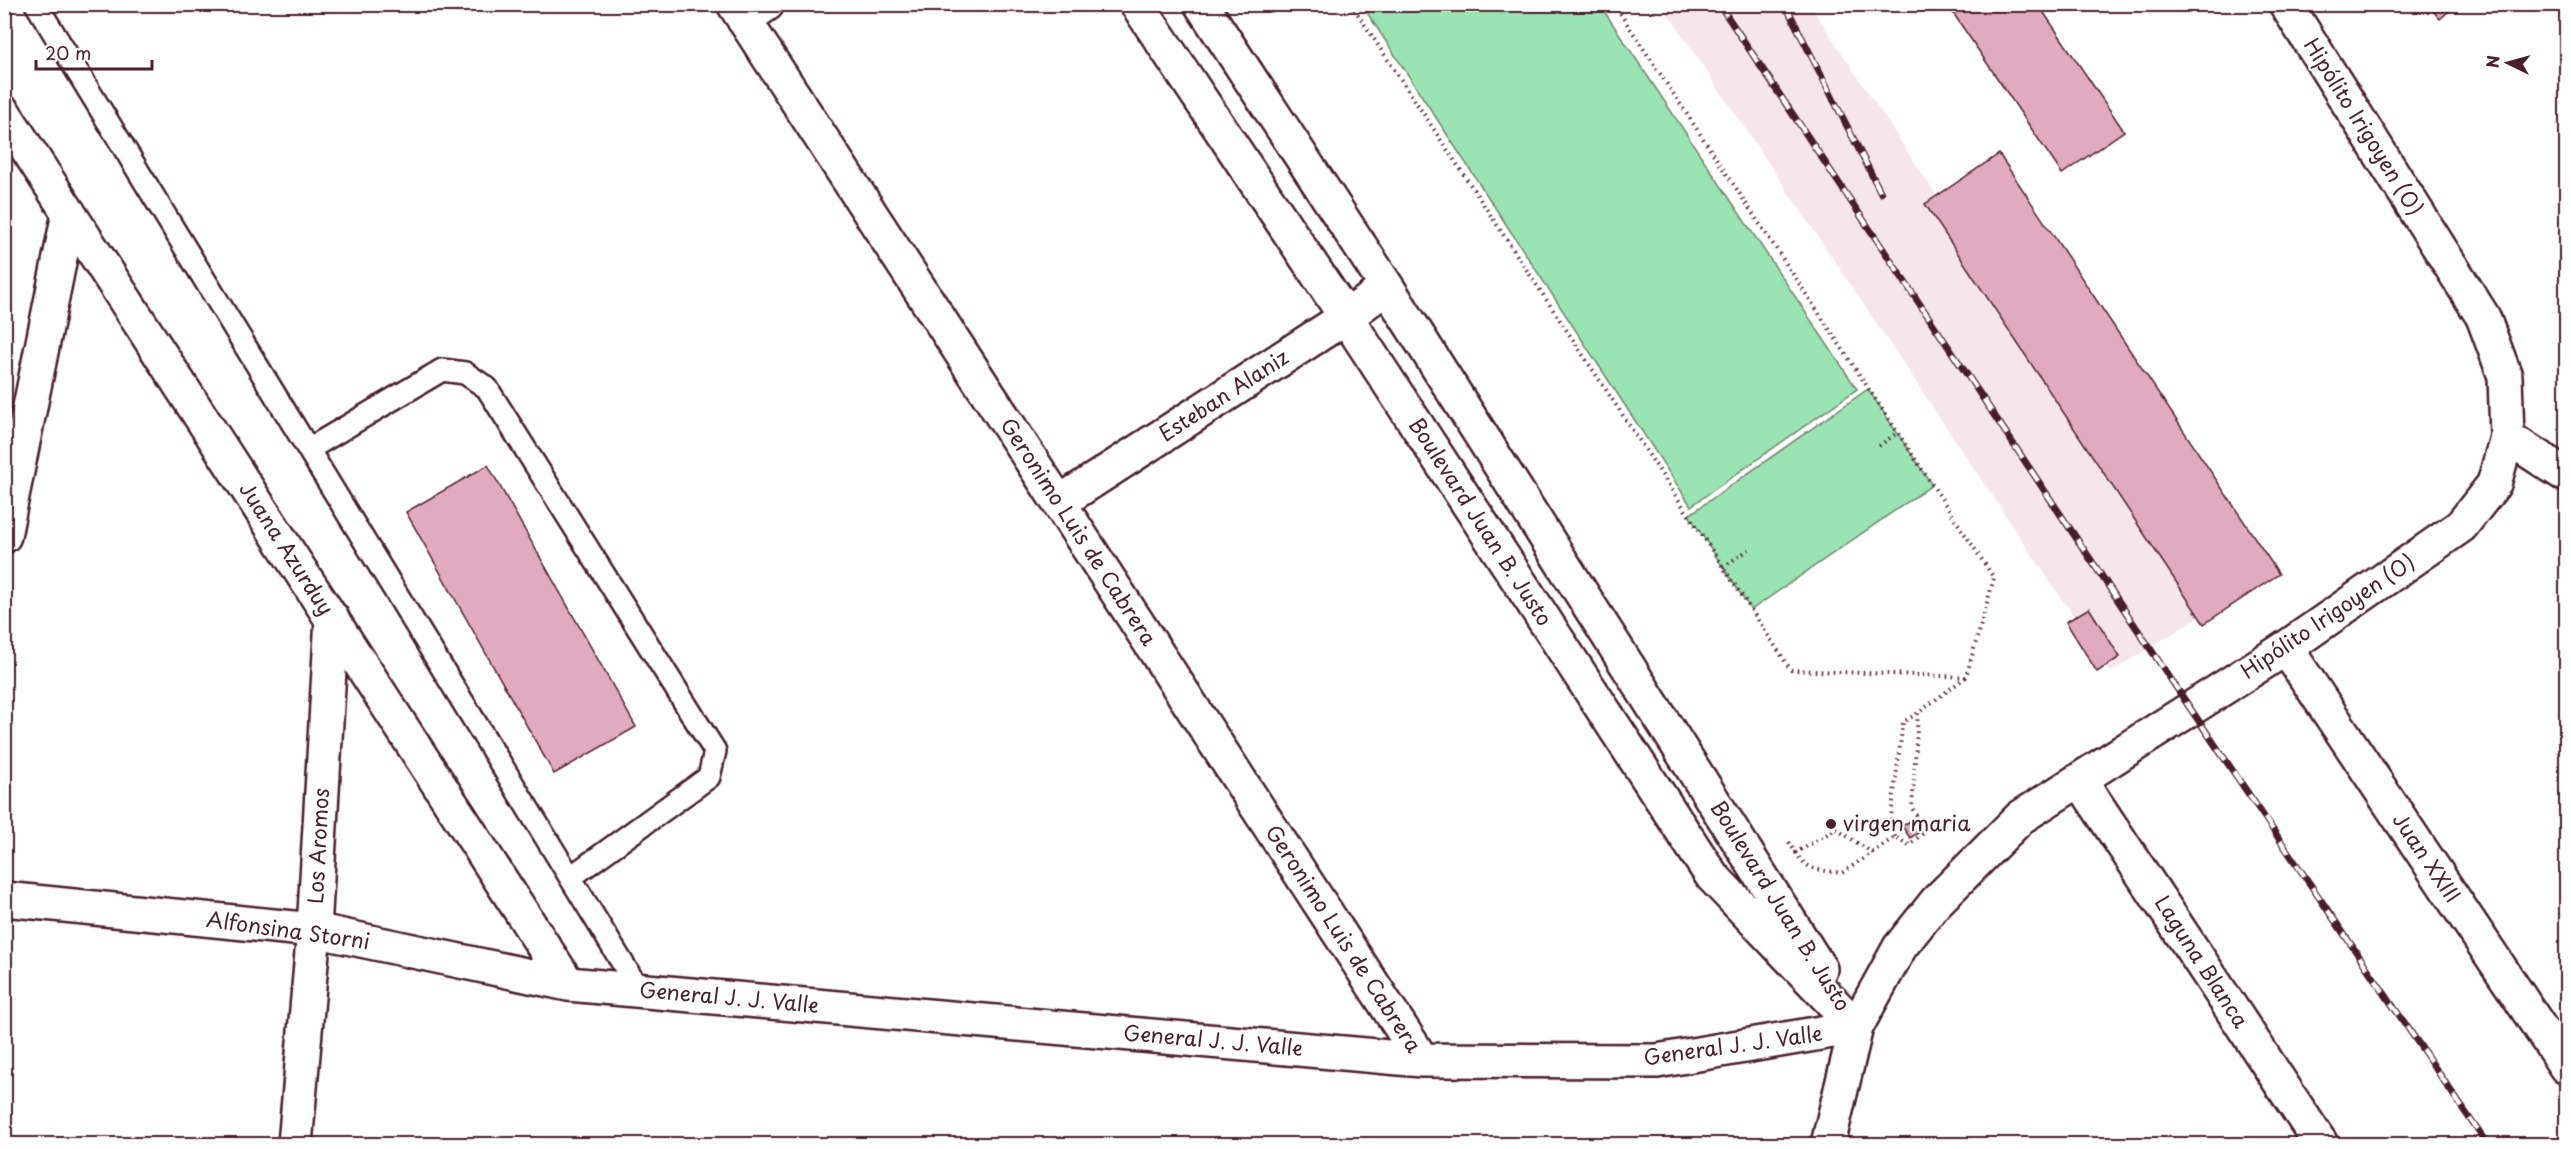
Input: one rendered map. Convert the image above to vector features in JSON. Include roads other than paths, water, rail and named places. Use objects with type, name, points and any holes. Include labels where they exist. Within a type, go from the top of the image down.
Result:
[{"type":"main road","name":"Boulevard Juan B. Justo","points":[[1137,4],[1346,317],[1712,876],[1856,1026]]},
{"type":"main road","name":"Boulevard Juan B. Justo","points":[[1201,4],[1387,287],[1856,1026]]},
{"type":"main road","name":"Hipólito Irigoyen (O)","points":[[1828,1144],[1856,1026],[1900,947],[1936,902],[2021,817],[2286,648],[2461,526],[2494,484],[2507,437],[2505,376],[2483,316],[2286,4]]},
{"type":"main road","name":"Geronimo Luis de Cabrera","points":[[748,10],[1060,502],[1422,1060]]},
{"type":"main road","name":"Juana Azurduy","points":[[4,113],[568,984]]},
{"type":"main road","points":[[4,536],[69,213]]},
{"type":"main road","name":"Esteban Alaniz","points":[[1060,502],[1346,317],[1387,287]]},
{"type":"main road","points":[[2507,437],[2566,474]]},
{"type":"main road","name":"Los Aromos","points":[[295,1144],[314,930],[332,618]]},
{"type":"main road","name":"Juan XXIII","points":[[2286,648],[2566,1067]]},
{"type":"main road","name":"Laguna Blanca","points":[[2080,780],[2321,1144]]},
{"type":"main road","name":"Alfonsina Storni","points":[[4,899],[314,930],[568,984]]},
{"type":"main road","name":"General J. J. Valle","points":[[568,984],[1422,1060],[1657,1061],[1856,1026]]},
{"type":"lane","points":[[36,4],[639,990]]},
{"type":"lane","points":[[309,449],[442,370],[465,373],[487,388],[715,751],[709,777],[571,877]]},
{"type":"railway","points":[[1719,4],[2190,708],[2487,1144]]},
{"type":"railway","points":[[1785,4],[1881,193]]},
{"type":"place","name":"virgen maria","points":[[1831,824]]}]
